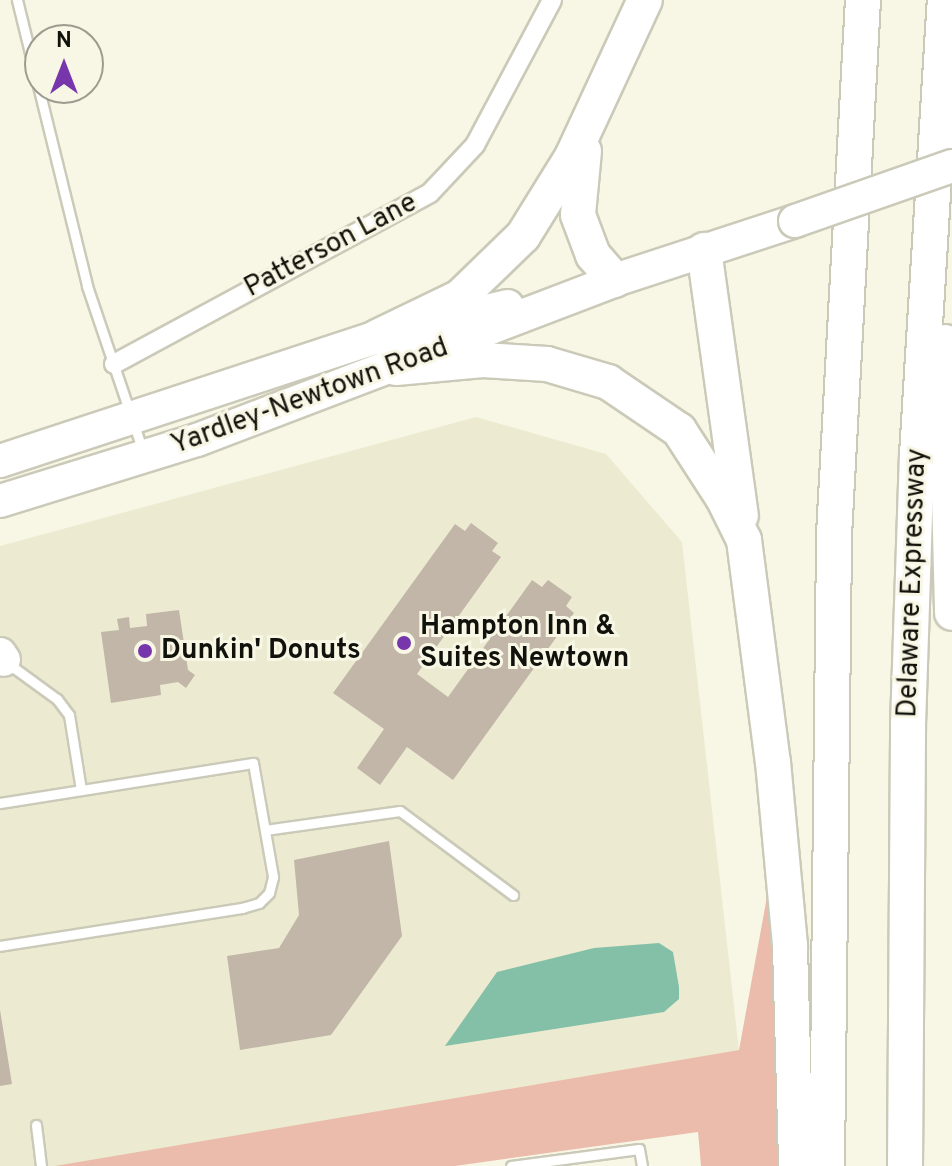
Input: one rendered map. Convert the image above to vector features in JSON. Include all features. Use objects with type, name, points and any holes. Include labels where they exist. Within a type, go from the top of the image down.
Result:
[{"type":"highway","points":[[377,337],[460,297],[506,257],[552,193],[589,123],[645,0]]},
{"type":"highway","points":[[827,1166],[834,535],[863,0]]},
{"type":"highway","points":[[944,6],[952,66]]},
{"type":"highway","name":"Delaware Expressway","points":[[905,1166],[913,567],[944,6]]},
{"type":"highway","points":[[589,123],[578,215],[593,255],[615,280]]},
{"type":"highway","points":[[952,141],[944,391],[952,613]]},
{"type":"highway","name":"Yardley-Newtown Road","points":[[0,501],[145,456],[396,368],[615,280],[952,166]]},
{"type":"highway","points":[[704,250],[744,540],[790,947],[796,1166]]},
{"type":"highway","name":"Yardley-Newtown Road","points":[[0,461],[377,337],[615,280]]},
{"type":"highway","points":[[396,368],[483,360],[547,364],[608,382],[679,430],[706,467],[744,540]]},
{"type":"highway","points":[[0,522],[53,484]]},
{"type":"street","name":"Patterson Lane","points":[[114,364],[430,193],[475,145],[552,0]]},
{"type":"lane","points":[[17,0],[87,286],[145,456]]},
{"type":"lane","points":[[1,658],[57,699],[69,715],[81,790]]},
{"type":"lane","points":[[0,803],[253,763],[273,877],[269,893],[259,903],[0,946]]},
{"type":"lane","points":[[265,830],[400,811],[513,895]]},
{"type":"lane","points":[[36,1125],[41,1166]]},
{"type":"lane","points":[[511,1166],[639,1149],[642,1166]]},
{"type":"shaded area","points":[[476,417],[606,454],[682,542],[739,1050],[67,1166],[0,1166],[0,546]]},
{"type":"shaded area","points":[[768,891],[783,1166],[701,1166],[698,1132],[455,1166],[55,1166],[739,1050]]},
{"type":"shaded area","points":[[659,943],[673,952],[679,987],[679,999],[664,1012],[445,1046],[497,972],[594,948]]},
{"type":"building","name":"Hampton Inn & Suites Newtown","points":[[471,523],[498,543],[492,551],[501,557],[417,674],[448,697],[532,580],[542,587],[548,580],[572,597],[566,606],[574,613],[453,780],[407,747],[380,785],[357,768],[384,729],[333,693],[455,524],[465,531]]},
{"type":"building","name":"Dunkin' Donuts","points":[[179,610],[188,670],[195,675],[186,688],[178,682],[160,685],[161,695],[111,703],[101,632],[119,630],[117,619],[129,617],[130,628],[147,626],[146,614]]},
{"type":"building","points":[[389,841],[402,936],[331,1035],[240,1050],[227,956],[279,948],[299,915],[294,860]]},
{"type":"building","points":[[0,1010],[12,1084],[0,1086]]},
{"type":"place","name":"Hampton Inn & Suites Newtown","points":[[404,643]]},
{"type":"place","name":"Dunkin' Donuts","points":[[145,651]]}]
